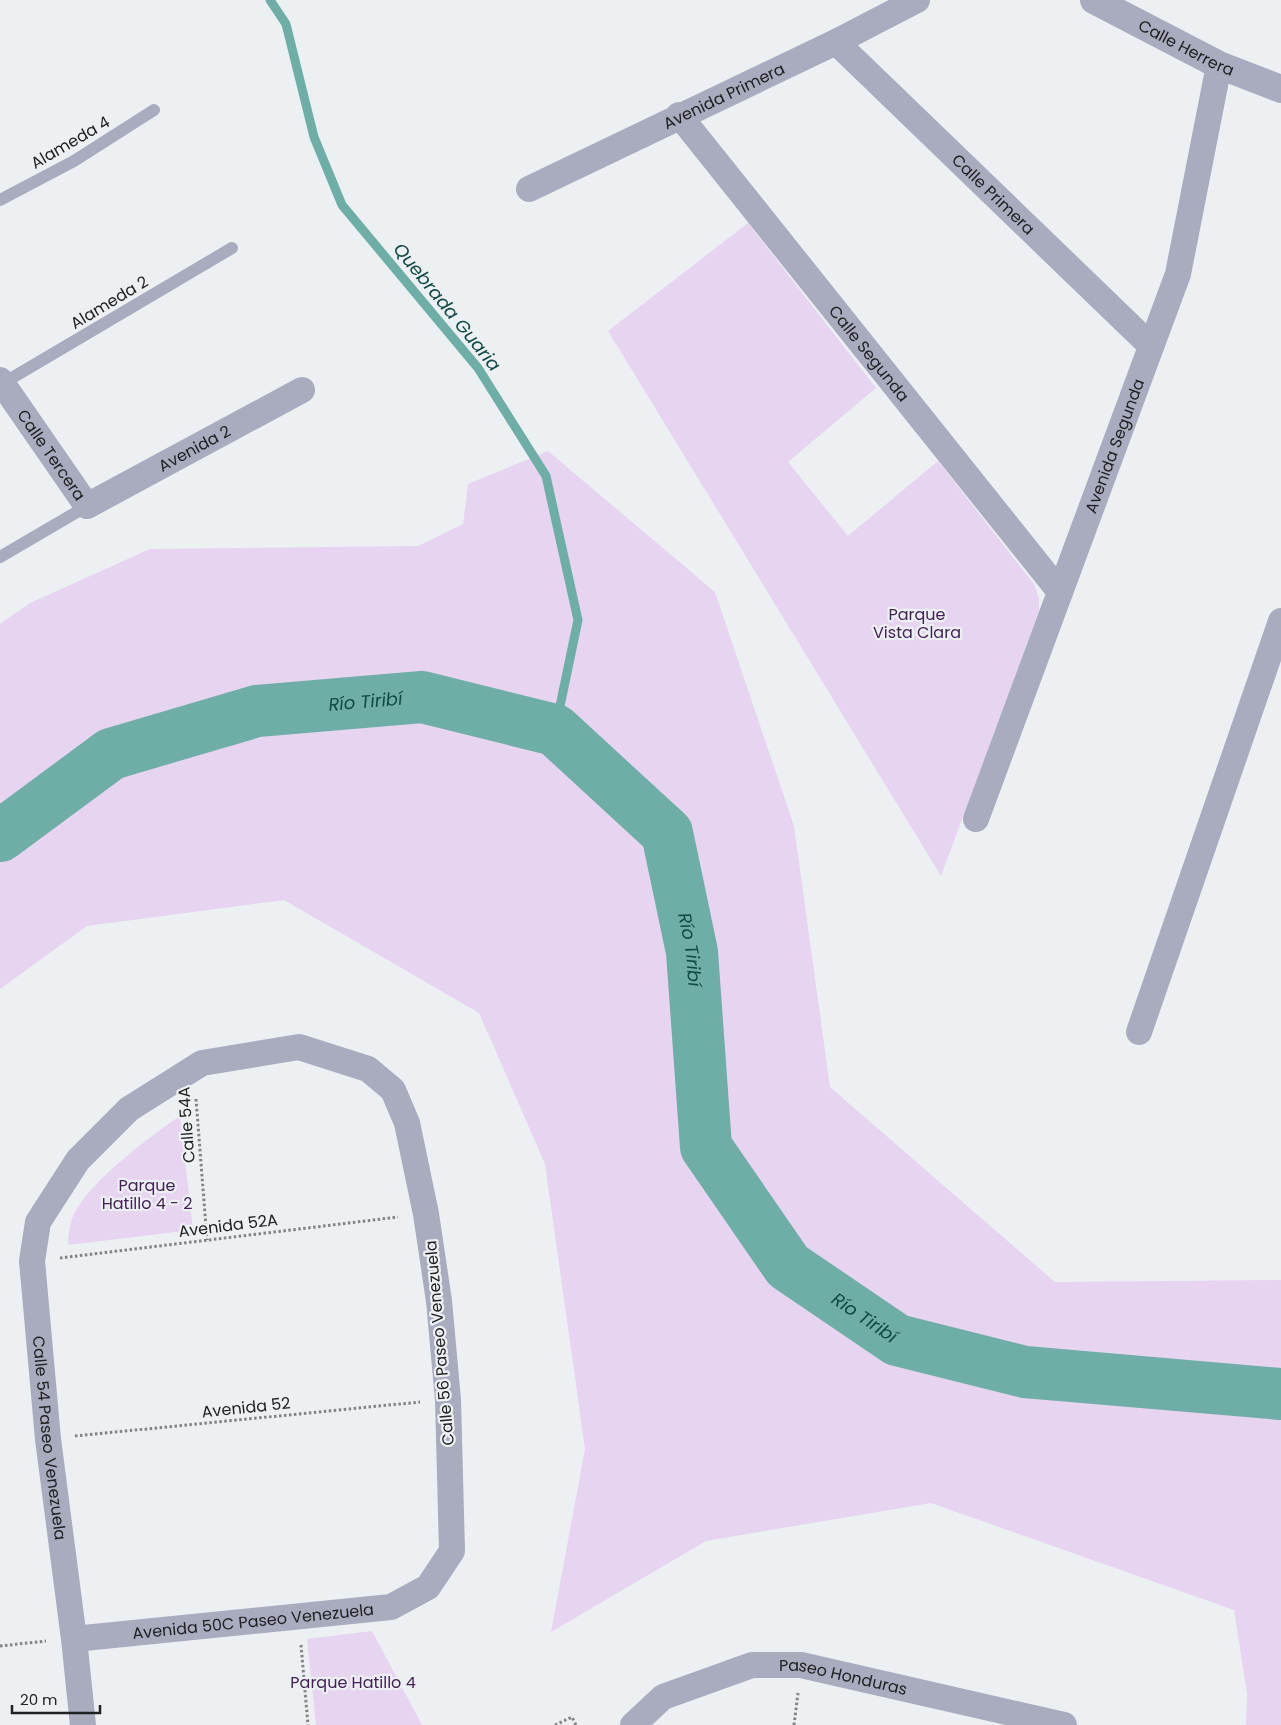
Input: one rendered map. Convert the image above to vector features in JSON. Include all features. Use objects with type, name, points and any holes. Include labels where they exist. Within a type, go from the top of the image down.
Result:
[{"type":"street","name":"Avenida Primera","points":[[529,190],[679,116],[836,42],[917,0]]},
{"type":"street","name":"Calle Herrera","points":[[1094,0],[1219,65],[1281,89]]},
{"type":"street","name":"Calle Primera","points":[[836,42],[1150,346]]},
{"type":"street","name":"Avenida Segunda","points":[[976,819],[1178,274],[1219,65]]},
{"type":"street","name":"Calle Segunda","points":[[679,116],[1060,592]]},
{"type":"street","name":"Calle Tercera","points":[[1,383],[87,506]]},
{"type":"street","name":"Avenida 2","points":[[87,506],[302,390]]},
{"type":"street","points":[[1139,1032],[1281,621]]},
{"type":"street","name":"Calle 56 Paseo Venezuela","points":[[194,1068],[202,1063],[299,1047],[368,1069],[393,1090],[407,1123],[426,1214],[438,1301],[448,1400],[452,1552],[428,1587]]},
{"type":"street","name":"Calle 54 Paseo Venezuela","points":[[83,1725],[74,1639],[48,1439],[32,1261],[38,1222],[78,1160],[129,1109],[194,1068]]},
{"type":"street","name":"Avenida 50C Paseo Venezuela","points":[[74,1639],[391,1607],[428,1587]]},
{"type":"street","name":"Paseo Honduras","points":[[633,1725],[663,1697],[752,1665],[801,1665],[1064,1725]]},
{"type":"lane","name":"Alameda 4","points":[[0,200],[74,161],[154,110]]},
{"type":"lane","name":"Alameda 2","points":[[1,383],[232,248]]},
{"type":"lane","points":[[0,557],[87,506]]},
{"type":"path","name":"Calle 54A","points":[[194,1068],[207,1240]]},
{"type":"path","name":"Avenida 52A","points":[[32,1261],[426,1214]]},
{"type":"path","name":"Avenida 52","points":[[48,1439],[448,1400]]},
{"type":"path","points":[[298,1617],[308,1725]]},
{"type":"path","points":[[0,1646],[74,1639]]},
{"type":"path","points":[[556,1725],[572,1717],[576,1725]]},
{"type":"green space","name":"Parque Vista Clara","points":[[748,223],[876,388],[788,462],[848,536],[938,461],[1034,584],[1039,598],[1039,611],[941,876],[608,331]]},
{"type":"green space","points":[[548,451],[715,592],[794,826],[830,1087],[1055,1282],[1281,1280],[1281,1725],[1246,1725],[1247,1693],[1234,1610],[931,1503],[706,1541],[551,1632],[585,1449],[545,1164],[479,1013],[284,900],[87,926],[0,989],[0,624],[30,603],[150,549],[418,546],[463,524],[468,484]]},
{"type":"green space","name":"Parque Hatillo 4 - 2","points":[[180,1116],[193,1230],[68,1245],[72,1219],[90,1191],[120,1162]]},
{"type":"green space","name":"Parque Hatillo 4","points":[[372,1631],[422,1725],[316,1725],[307,1639]]},
{"type":"waterway","name":"Quebrada Guaria","points":[[270,0],[286,24],[314,137],[342,205],[478,368],[546,476],[578,620],[555,730]]},
{"type":"waterway","name":"Río Tiribí","points":[[0,836],[111,754],[257,711],[422,697],[555,730],[667,833],[692,952],[706,1147],[788,1266],[897,1340],[1025,1372],[1281,1394]]}]
